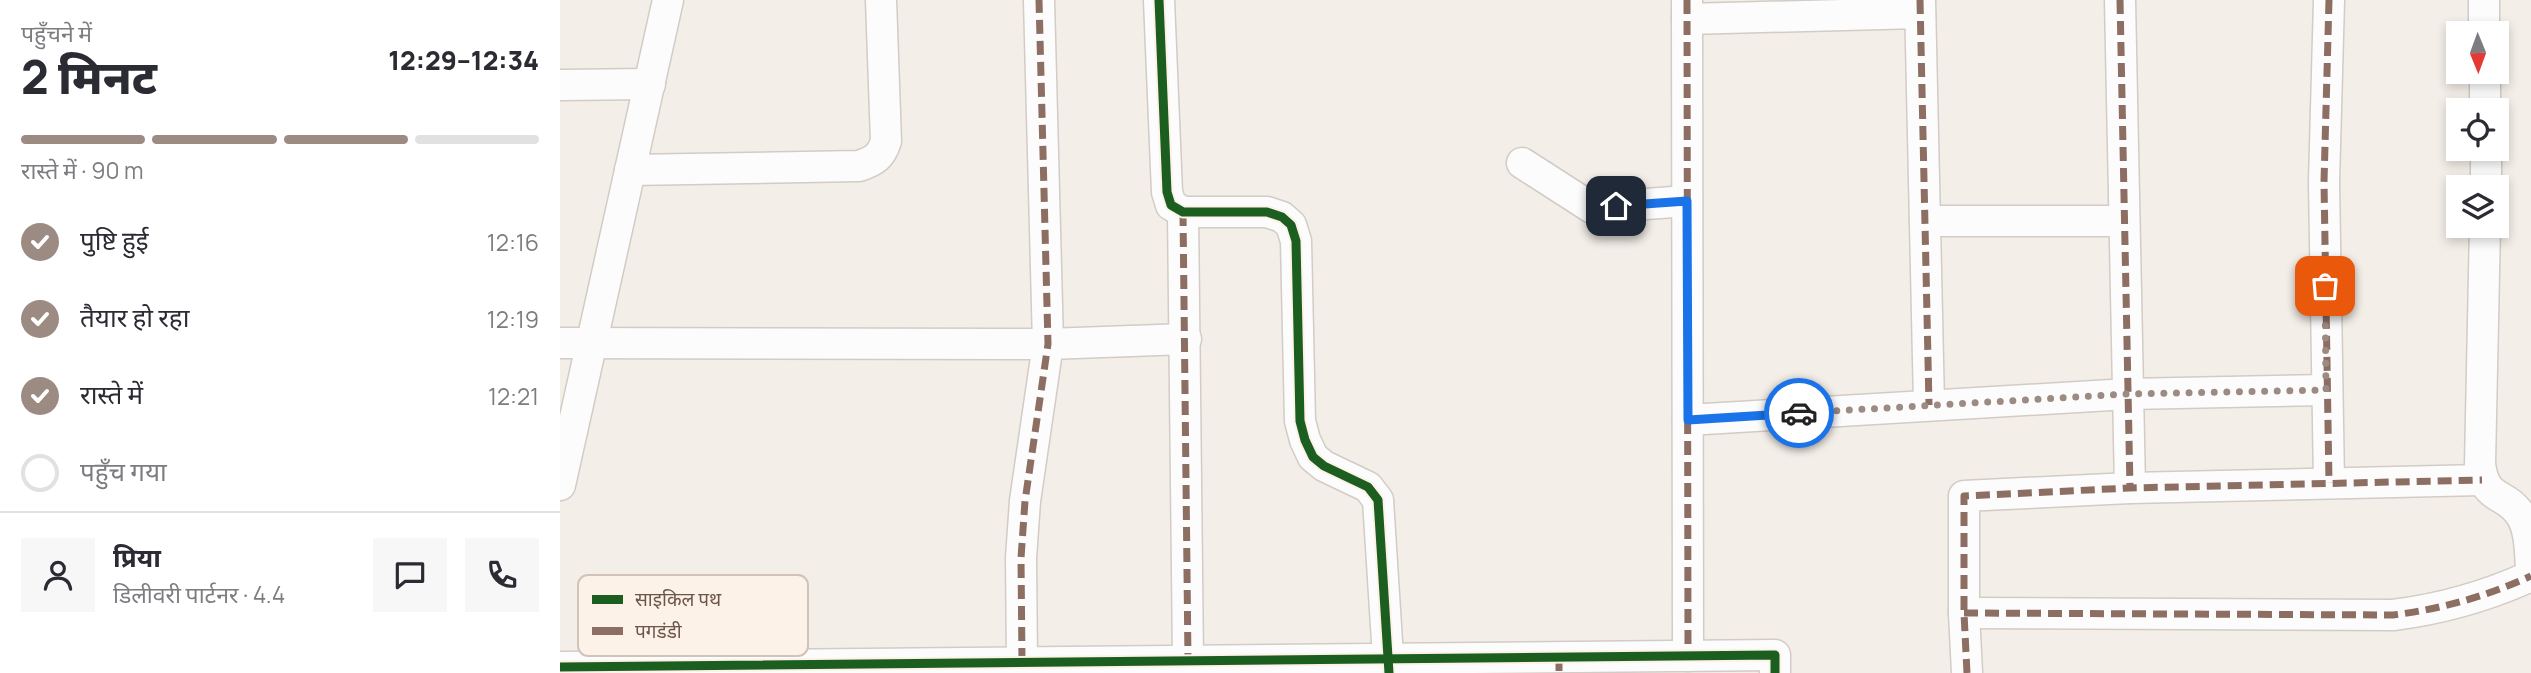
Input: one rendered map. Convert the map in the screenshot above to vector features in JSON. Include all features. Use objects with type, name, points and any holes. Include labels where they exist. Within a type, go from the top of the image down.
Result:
[{"type":"street","points":[[560,485],[668,0]]},
{"type":"street","points":[[630,170],[859,166],[873,162],[882,153],[887,141],[881,0]]},
{"type":"street","points":[[1022,662],[1021,558],[1025,501],[1048,344],[1039,0]]},
{"type":"street","points":[[1159,0],[1167,192],[1171,205],[1183,212],[1267,212],[1282,217],[1291,225],[1296,242],[1300,421],[1313,457],[1324,466],[1368,487],[1378,500],[1389,666]]},
{"type":"street","points":[[2120,0],[2130,488]]},
{"type":"street","points":[[2329,0],[2324,182],[2329,483]]},
{"type":"street","points":[[2484,0],[2484,21]]},
{"type":"street","points":[[1688,656],[1687,10],[1920,6],[1929,405]]},
{"type":"street","points":[[560,85],[650,84]]},
{"type":"street","points":[[1522,163],[1592,208],[1687,201]]},
{"type":"street","points":[[1183,212],[1188,661]]},
{"type":"street","points":[[1925,220],[2124,220]]},
{"type":"street","points":[[2485,238],[2480,464],[2482,480],[2489,489],[2520,513],[2527,531],[2531,569]]},
{"type":"street","points":[[560,343],[1048,344],[1186,339]]},
{"type":"street","points":[[1688,420],[2128,394],[2326,390]]},
{"type":"street","points":[[1967,673],[1964,496],[2130,488],[2482,480]]},
{"type":"street","points":[[1964,613],[2393,615],[2463,602],[2504,589],[2531,576]]},
{"type":"street","points":[[560,667],[851,669],[1022,662],[1188,661],[1389,666],[1559,665],[1688,656],[1775,655],[1774,673]]},
{"type":"marked path","points":[[1022,662],[1021,558],[1025,501],[1048,344],[1039,0]]},
{"type":"marked path","points":[[1687,0],[1688,656]]},
{"type":"marked path","points":[[1920,0],[1929,405]]},
{"type":"marked path","points":[[2120,0],[2130,488]]},
{"type":"marked path","points":[[2329,0],[2324,182],[2329,483]]},
{"type":"marked path","points":[[1183,212],[1188,661]]},
{"type":"marked path","points":[[1967,673],[1964,496],[2130,488],[2482,480]]},
{"type":"marked path","points":[[1964,613],[2393,615],[2464,601],[2531,576]]},
{"type":"marked path","points":[[1559,657],[1559,673]]},
{"type":"cycle path","points":[[1159,0],[1167,192],[1171,205],[1183,212],[1267,212],[1282,217],[1291,225],[1296,241],[1300,421],[1313,457],[1324,466],[1368,487],[1378,500],[1389,673]]},
{"type":"cycle path","points":[[560,667],[1775,655],[1775,673]]},
{"type":"way so far","points":[[1799,413],[2128,394],[2326,390],[2325,286]]},
{"type":"route","points":[[1616,206],[1687,201],[1688,420],[1799,413]]}]
